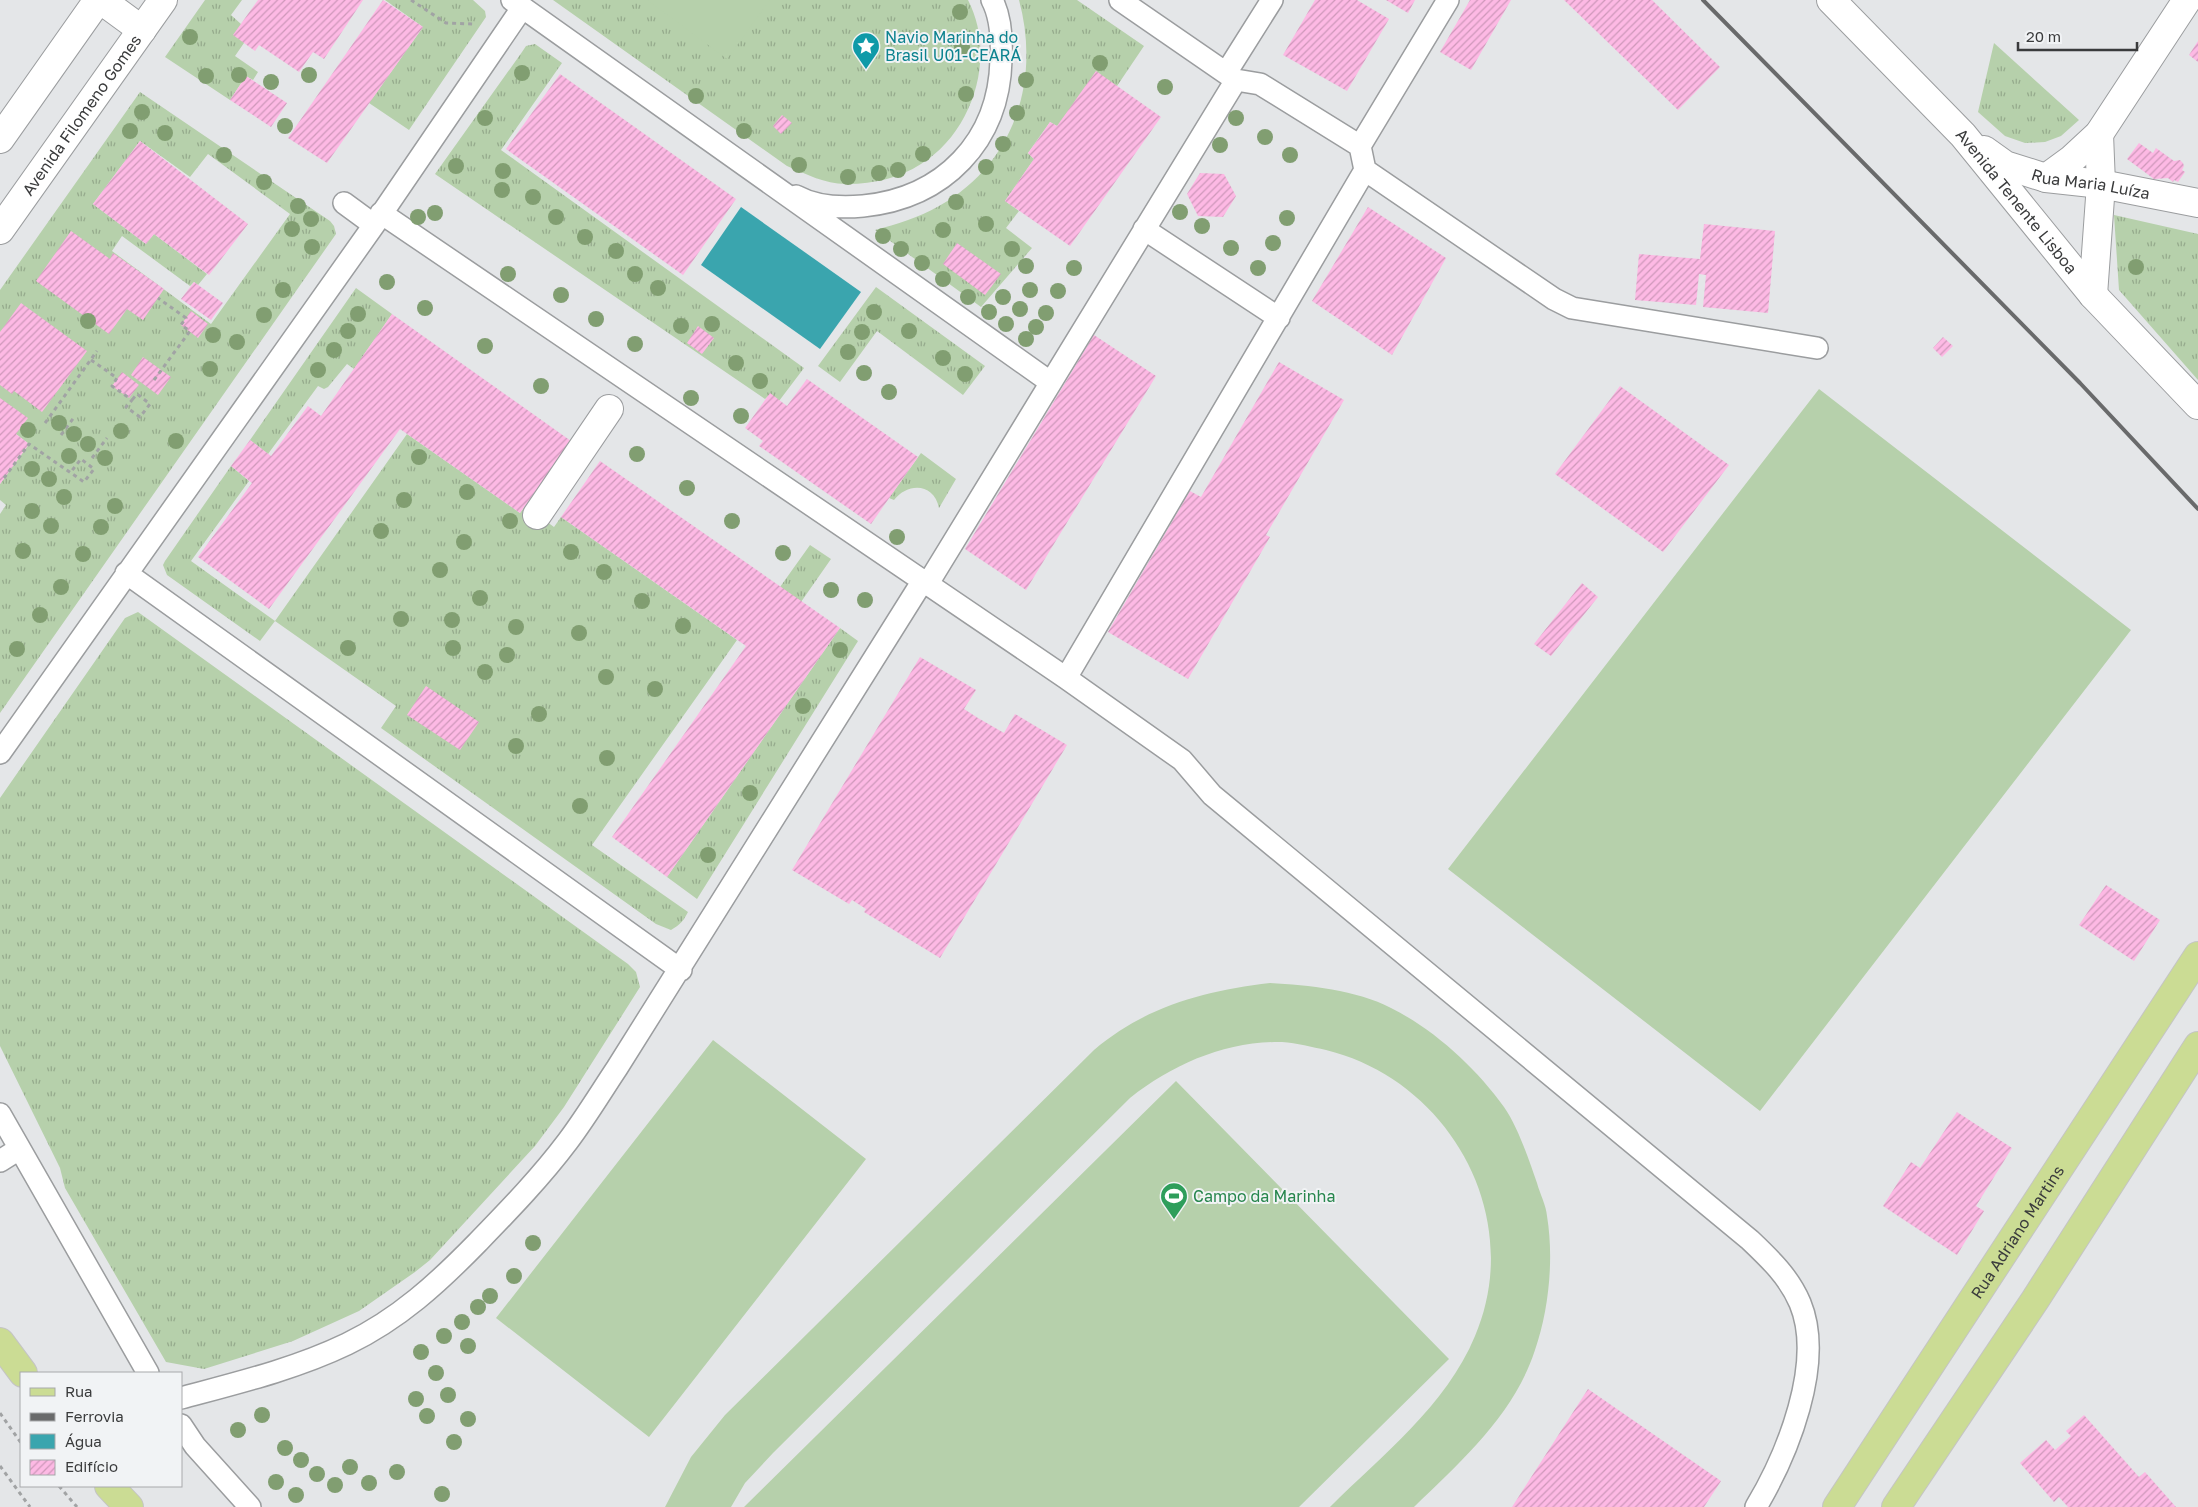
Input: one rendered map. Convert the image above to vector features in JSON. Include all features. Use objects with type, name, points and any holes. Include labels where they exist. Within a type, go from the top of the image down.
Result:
[{"type":"main road","name":"Rua Adriano Martins","points":[[1837,1507],[2198,956]]},
{"type":"main road","points":[[1896,1507],[2035,1300],[2198,1046]]},
{"type":"main road","points":[[0,1342],[22,1372]]},
{"type":"main road","points":[[110,1487],[129,1507]]},
{"type":"street","points":[[0,139],[99,0],[142,30]]},
{"type":"street","name":"Avenida Tenente Lisboa","points":[[1831,0],[1963,136],[2092,295],[2198,404]]},
{"type":"street","points":[[2046,178],[2072,159],[2099,134],[2187,0]]},
{"type":"street","name":"Avenida Filomeno Gomes","points":[[0,230],[142,30],[157,2]]},
{"type":"street","points":[[2092,295],[2100,184],[2099,134]]},
{"type":"street","name":"Rua Maria Luíza","points":[[1963,136],[2005,165],[2046,178],[2100,184],[2198,203]]},
{"type":"street","points":[[537,514],[609,409]]},
{"type":"lane","points":[[764,181],[800,198],[840,208],[892,202],[907,197],[948,173],[972,149],[990,121],[1001,80],[1002,42],[992,0]]},
{"type":"lane","points":[[1120,0],[1231,76],[1260,84],[1360,146],[1366,170],[1554,298],[1572,308],[1817,348]]},
{"type":"lane","points":[[182,1398],[306,1361],[347,1344],[384,1324],[416,1302],[509,1210],[563,1147],[681,970],[1050,382],[1144,229],[1272,0]]},
{"type":"lane","points":[[1360,146],[1448,0]]},
{"type":"lane","points":[[0,753],[378,219],[517,4],[1050,382]]},
{"type":"lane","points":[[1066,678],[1366,170]]},
{"type":"lane","points":[[344,203],[378,219],[628,381],[1066,678],[1182,760],[1212,795],[1750,1240],[1786,1276],[1800,1304],[1806,1335],[1806,1369],[1803,1396],[1776,1475],[1756,1507]]},
{"type":"lane","points":[[1144,229],[1279,318]]},
{"type":"lane","points":[[609,409],[628,381]]},
{"type":"lane","points":[[126,574],[681,970]]},
{"type":"lane","points":[[0,1114],[18,1149],[147,1372]]},
{"type":"lane","points":[[0,1161],[18,1149]]},
{"type":"lane","points":[[182,1426],[195,1446],[250,1507]]},
{"type":"path","points":[[411,0],[446,23],[466,25],[482,23]]},
{"type":"path","points":[[154,380],[190,332],[181,325],[186,318],[158,298]]},
{"type":"path","points":[[45,423],[97,351]]},
{"type":"path","points":[[91,360],[117,378],[112,386],[132,400]]},
{"type":"path","points":[[137,394],[150,404],[140,417],[126,407],[132,400],[137,394]]},
{"type":"path","points":[[61,435],[75,416]]},
{"type":"path","points":[[92,458],[107,438]]},
{"type":"path","points":[[4,478],[29,444],[84,482],[94,469],[81,459],[70,472]]},
{"type":"path","points":[[0,1413],[20,1442]]},
{"type":"path","points":[[0,1466],[30,1507]]},
{"type":"path","points":[[60,1487],[77,1507]]},
{"type":"green space","points":[[205,0],[242,0],[231,15],[241,24],[244,43],[235,56],[258,72],[253,80],[246,76],[230,100],[165,57]]},
{"type":"green space","points":[[385,0],[473,0],[485,11],[486,17],[409,130],[369,103],[423,27]]},
{"type":"green space","points":[[553,0],[968,0],[976,22],[980,45],[980,68],[975,91],[966,113],[954,133],[939,150],[921,164],[886,179],[867,183],[832,183],[787,166]]},
{"type":"green space","points":[[647,0],[770,0],[727,59]]},
{"type":"green space","points":[[1019,0],[1077,0],[1144,46],[1117,86],[1057,126],[1050,122],[1028,153],[1034,159],[1005,201],[1019,211],[1006,228],[1032,248],[981,307],[875,230],[915,217],[939,206],[965,188],[986,167],[1003,144],[1015,118],[1023,90],[1026,60],[1025,30]]},
{"type":"green space","points":[[1994,43],[2079,120],[2061,136],[2045,142],[2025,143],[2005,136],[1978,112]]},
{"type":"green space","points":[[535,44],[562,63],[501,150],[804,368],[779,401],[770,394],[765,399],[435,174],[526,46]]},
{"type":"green space","points":[[140,92],[330,221],[334,226],[336,234],[0,713],[0,514],[6,505],[0,500],[0,484],[29,444],[16,434],[0,398],[0,290]],"holes":[[[140,141],[190,177],[208,154],[290,214],[211,324],[112,251],[122,236],[190,286],[194,282],[198,285],[207,274],[154,234],[146,244],[93,204]]]},
{"type":"green space","points":[[2114,215],[2198,234],[2198,380],[2119,290]]},
{"type":"green space","points":[[876,287],[985,366],[963,395],[877,331],[840,382],[818,366]]},
{"type":"green space","points":[[356,288],[392,314],[354,369],[347,364],[328,387],[324,389],[318,386],[268,454],[250,440]]},
{"type":"green space","points":[[1819,389],[2131,630],[1760,1111],[1448,869]]},
{"type":"green space","points":[[407,434],[520,513],[525,506],[554,527],[561,517],[737,640],[592,845],[688,912],[683,920],[671,930],[656,924],[381,728],[396,706],[275,621]]},
{"type":"green space","points":[[921,453],[956,479],[939,508],[932,494],[920,488],[906,490],[894,500],[889,498]]},
{"type":"green space","points":[[231,466],[249,481],[191,561],[275,621],[260,641],[167,575],[163,565]]},
{"type":"green space","points":[[810,545],[831,559],[801,602],[780,587]]},
{"type":"green space","points":[[138,612],[628,964],[636,972],[640,987],[564,1107],[535,1146],[430,1260],[359,1311],[293,1341],[204,1369],[166,1362],[65,1188],[60,1168],[0,1046],[0,798],[125,618]]},
{"type":"green space","points":[[840,628],[858,641],[697,899],[667,877]]},
{"type":"green space","points":[[1270,983],[1332,989],[1378,1002],[1423,1027],[1454,1051],[1481,1078],[1509,1115],[1523,1144],[1545,1208],[1550,1249],[1549,1284],[1540,1334],[1526,1373],[1514,1395],[1485,1435],[1414,1507],[1330,1507],[1411,1428],[1430,1407],[1463,1361],[1475,1336],[1488,1290],[1491,1245],[1483,1201],[1466,1159],[1441,1122],[1408,1090],[1370,1066],[1326,1050],[1282,1042],[1241,1046],[1201,1057],[1164,1075],[1130,1098],[773,1453],[745,1483],[731,1507],[665,1507],[691,1457],[725,1415],[1094,1050],[1134,1022],[1177,1003],[1222,991]]},
{"type":"green space","points":[[713,1040],[866,1159],[649,1437],[496,1318]]},
{"type":"green space","name":"Campo da Marinha","points":[[1176,1081],[1449,1359],[1299,1507],[744,1507]]},
{"type":"water","points":[[741,207],[861,292],[820,349],[701,265]]},
{"type":"building","points":[[258,0],[363,0],[324,59],[313,52],[299,72],[259,45],[255,51],[233,35]]},
{"type":"building","points":[[383,0],[423,27],[327,163],[288,138]]},
{"type":"building","points":[[1315,0],[1357,0],[1389,19],[1347,91],[1283,55]]},
{"type":"building","points":[[1386,0],[1415,0],[1408,13]]},
{"type":"building","points":[[1470,0],[1511,0],[1471,70],[1440,52]]},
{"type":"building","points":[[1564,0],[1652,0],[1720,67],[1678,110]]},
{"type":"building","points":[[2198,41],[2198,62],[2189,55]]},
{"type":"building","points":[[1096,71],[1161,117],[1070,246],[1005,201],[1034,159],[1028,153],[1050,122],[1057,126]]},
{"type":"building","points":[[560,74],[736,199],[683,275],[506,149]]},
{"type":"building","points":[[246,76],[287,103],[271,127],[230,100]]},
{"type":"building","points":[[782,115],[792,123],[781,134],[773,126]]},
{"type":"building","points":[[140,141],[248,224],[209,275],[154,234],[146,244],[93,204]]},
{"type":"building","points":[[2139,143],[2153,153],[2156,148],[2174,161],[2180,160],[2183,163],[2182,170],[2185,172],[2178,182],[2174,180],[2173,182],[2168,178],[2154,179],[2127,159]]},
{"type":"building","points":[[1200,173],[1224,174],[1236,196],[1223,217],[1198,216],[1187,194]]},
{"type":"building","points":[[1368,207],[1446,258],[1392,355],[1312,301]]},
{"type":"building","points":[[1704,224],[1775,231],[1768,313],[1703,307],[1706,275],[1699,274],[1696,305],[1635,300],[1639,254],[1700,259]]},
{"type":"building","points":[[71,231],[110,259],[113,253],[164,289],[143,320],[127,309],[109,334],[36,281]]},
{"type":"building","points":[[957,243],[1001,274],[985,295],[943,264]]},
{"type":"building","points":[[194,282],[223,303],[211,320],[181,299]]},
{"type":"building","points":[[21,303],[87,351],[42,412],[14,391],[12,394],[0,385],[0,332]]},
{"type":"building","points":[[191,311],[208,324],[198,338],[181,325]]},
{"type":"building","points":[[392,314],[571,441],[520,513],[400,429],[269,609],[198,557],[252,483],[231,466],[250,440],[271,456],[308,406],[321,416]]},
{"type":"building","points":[[698,326],[714,338],[702,354],[687,343]]},
{"type":"building","points":[[1094,335],[1156,376],[1026,590],[965,549]]},
{"type":"building","points":[[1943,337],[1953,346],[1942,357],[1933,348]]},
{"type":"building","points":[[143,357],[171,377],[158,395],[131,375]]},
{"type":"building","points":[[1279,362],[1344,400],[1266,535],[1270,537],[1188,679],[1108,632],[1190,491],[1201,497]]},
{"type":"building","points":[[122,372],[139,385],[129,398],[112,386]]},
{"type":"building","points":[[807,379],[918,457],[871,524],[759,446],[763,441],[745,428],[770,393],[787,406]]},
{"type":"building","points":[[1620,386],[1729,465],[1663,552],[1555,474]]},
{"type":"building","points":[[0,398],[28,418],[16,434],[29,444],[0,484]]},
{"type":"building","points":[[600,461],[840,628],[667,877],[612,837],[746,646],[561,517]]},
{"type":"building","points":[[1582,583],[1598,597],[1551,656],[1534,644]]},
{"type":"building","points":[[920,657],[976,690],[964,709],[978,718],[1004,733],[1015,714],[1067,745],[940,958],[864,912],[866,909],[852,900],[849,904],[792,870]]},
{"type":"building","points":[[426,686],[479,722],[460,750],[407,715]]},
{"type":"building","points":[[2106,885],[2160,920],[2134,961],[2079,925]]},
{"type":"building","points":[[1957,1112],[2012,1148],[1976,1206],[1984,1211],[1957,1255],[1883,1206],[1911,1162],[1920,1168]]},
{"type":"building","points":[[1588,1389],[1721,1481],[1704,1507],[1512,1507]]},
{"type":"building","points":[[2084,1415],[2139,1477],[2145,1472],[2176,1507],[2068,1507],[2059,1497],[2054,1502],[2020,1463],[2046,1440],[2055,1450],[2071,1436],[2066,1431]]},
{"type":"railway","points":[[1703,0],[2080,383],[2198,509]]},
{"type":"place","name":"Navio Marinha do Brasil U01-CEARÁ","points":[[866,70]]},
{"type":"place","name":"Campo da Marinha","points":[[1174,1220]]}]
